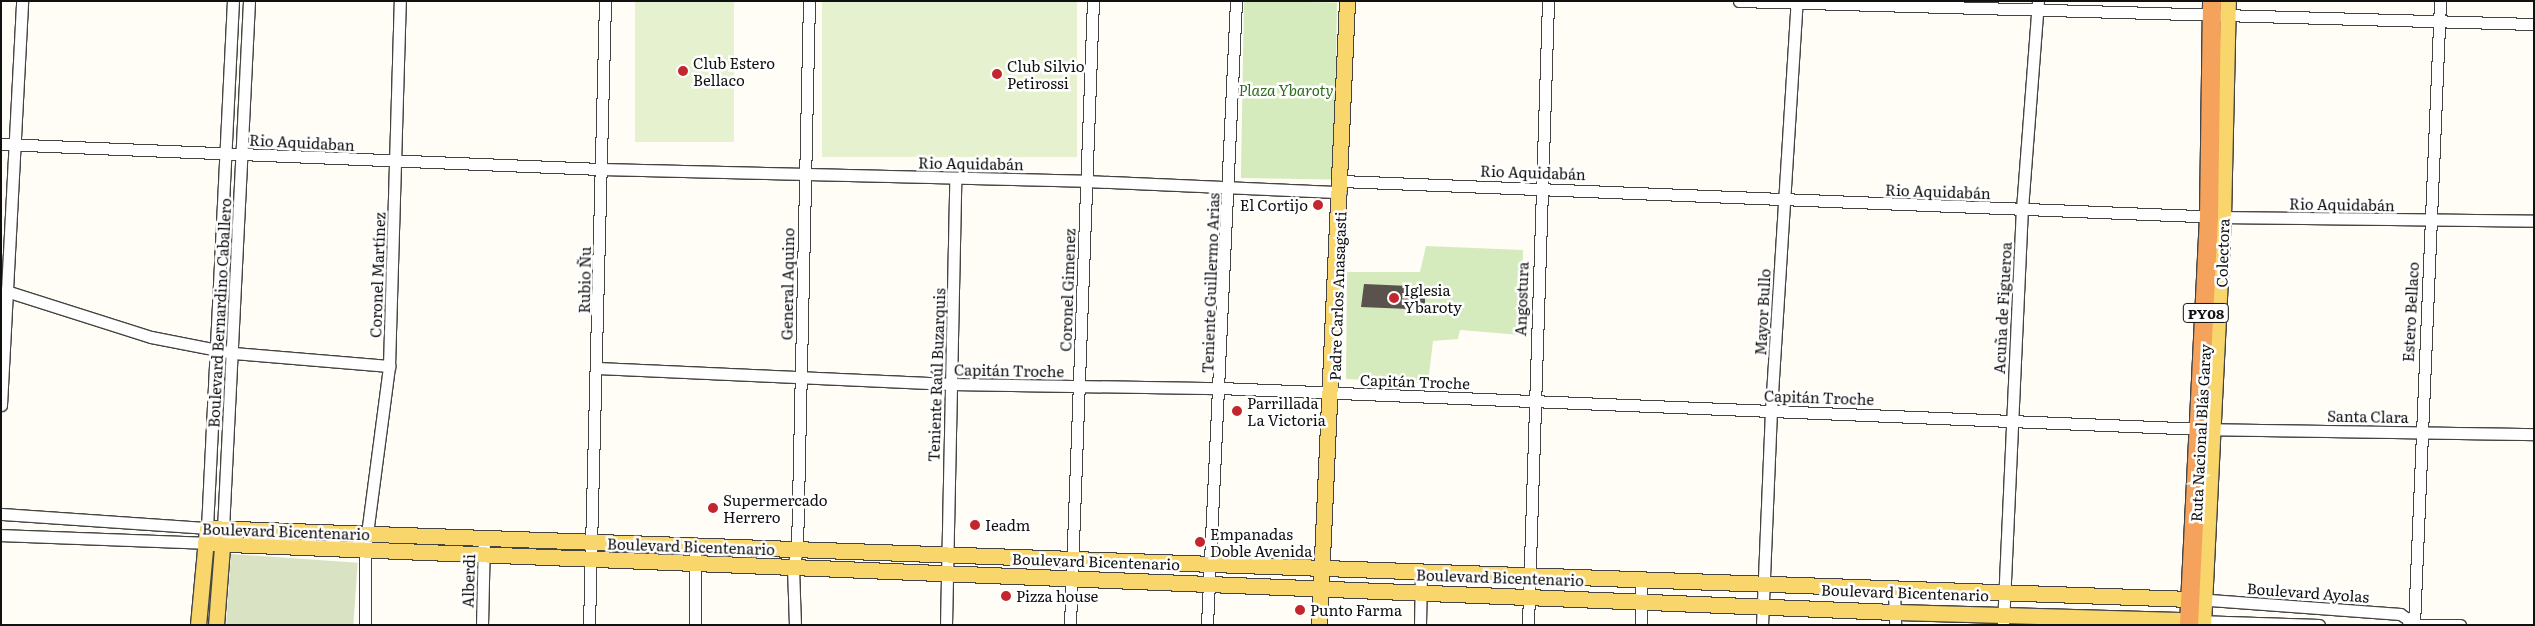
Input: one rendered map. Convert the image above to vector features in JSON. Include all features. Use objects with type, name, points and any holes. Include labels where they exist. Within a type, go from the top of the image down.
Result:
[{"type":"highway","name":"Ruta Nacional Blás Garay","points":[[2196,623],[2208,429],[2216,217],[2219,9]]},
{"type":"main road","name":"Padre Carlos Anasagasti","points":[[1320,625],[1321,590],[1325,570],[1347,1]]},
{"type":"main road","name":"Boulevard Bicentenario","points":[[206,536],[366,542],[484,554],[589,559],[1762,607],[1895,618],[2196,623]]},
{"type":"main road","name":"Boulevard Bernardino Caballero","points":[[198,625],[206,536]]},
{"type":"main road","name":"Boulevard Bernardino Caballero","points":[[216,625],[223,536]]},
{"type":"main road","name":"Boulevard Bicentenario","points":[[366,542],[484,539],[2004,596],[2197,599]]},
{"type":"street","points":[[1,405],[6,291],[7,144],[22,1]]},
{"type":"street","name":"Boulevard Bernardino Caballero","points":[[206,536],[218,349],[233,1]]},
{"type":"street","name":"Boulevard Bernardino Caballero","points":[[223,536],[249,1]]},
{"type":"street","name":"Coronel Martínez","points":[[365,625],[366,542],[388,366],[400,1]]},
{"type":"street","name":"Rubio Ñu","points":[[589,625],[589,559],[597,368],[605,1]]},
{"type":"street","name":"General Aquino","points":[[795,625],[793,567],[797,550],[809,1]]},
{"type":"street","name":"Coronel Gimenez","points":[[1070,625],[1093,1]]},
{"type":"street","name":"Teniente Guillermo Arias","points":[[1207,625],[1208,584],[1213,566],[1236,1]]},
{"type":"street","name":"Angostura","points":[[1528,625],[1532,400],[1539,186],[1548,1]]},
{"type":"street","points":[[1739,1],[2219,9],[2439,22],[2534,24]]},
{"type":"street","name":"Estero Bellaco","points":[[2412,624],[2419,432],[2440,1]]},
{"type":"street","name":"Mayor Bullo","points":[[1762,625],[1771,410],[1797,2]]},
{"type":"street","name":"Acuña de Figueroa","points":[[2003,620],[2022,210],[2037,7]]},
{"type":"street","name":"Rio Aquidaban","points":[[7,144],[601,170]]},
{"type":"street","name":"Rio Aquidabán","points":[[601,170],[1229,186],[1539,186],[1784,200],[2216,217],[2534,221]]},
{"type":"street","name":"Teniente Raúl Buzarquis","points":[[946,625],[947,574],[945,555],[956,178]]},
{"type":"street","points":[[6,291],[151,337],[218,349],[233,354],[388,366]]},
{"type":"street","name":"Capitán Troche","points":[[597,368],[951,384],[1220,388],[1332,392],[2208,429]]},
{"type":"street","name":"Santa Clara","points":[[2208,429],[2534,434]]},
{"type":"street","name":"Boulevard Bicentenario","points":[[1,514],[206,536]]},
{"type":"street","name":"Boulevard Bicentenario","points":[[1,535],[206,536]]},
{"type":"street","name":"Alberdi","points":[[482,625],[484,539]]},
{"type":"street","points":[[695,546],[695,625]]},
{"type":"street","points":[[1420,625],[1421,574]]},
{"type":"street","points":[[1641,582],[1641,625]]},
{"type":"street","points":[[1894,592],[1895,618]]},
{"type":"street","name":"Boulevard Ayolas","points":[[2197,599],[2400,614],[2412,624]]},
{"type":"street","points":[[2196,623],[2319,625]]},
{"type":"street","points":[[2412,624],[2460,625]]},
{"type":"green space","name":"Club Estero Bellaco","points":[[635,1],[734,1],[734,142],[635,142]]},
{"type":"green space","points":[[822,1],[1077,1],[1077,157],[822,157]]},
{"type":"green space","name":"Plaza Ybaroty","points":[[1244,1],[1337,3],[1334,180],[1241,178]]},
{"type":"green space","points":[[1426,246],[1523,250],[1521,335],[1460,330],[1458,339],[1433,341],[1428,383],[1346,379],[1347,272],[1420,272]]},
{"type":"green space","points":[[231,554],[358,563],[353,625],[226,625]]},
{"type":"building","name":"Iglesia Ybaroty","points":[[1364,284],[1409,286],[1425,292],[1425,304],[1417,303],[1409,309],[1361,307]]},
{"type":"place","name":"Club Estero Bellaco","points":[[683,71]]},
{"type":"place","name":"Club Silvio Petirossi","points":[[997,74]]},
{"type":"place","name":"El Cortijo","points":[[1318,205]]},
{"type":"place","name":"Iglesia Ybaroty","points":[[1394,298]]},
{"type":"place","name":"Parrillada La Victoria","points":[[1237,411]]},
{"type":"place","name":"Supermercado Herrero","points":[[713,508]]},
{"type":"place","name":"Ieadm","points":[[975,525]]},
{"type":"place","name":"Empanadas Doble Avenida","points":[[1200,542]]},
{"type":"place","name":"Pizza house","points":[[1006,596]]},
{"type":"place","name":"Punto Farma","points":[[1300,610]]}]
